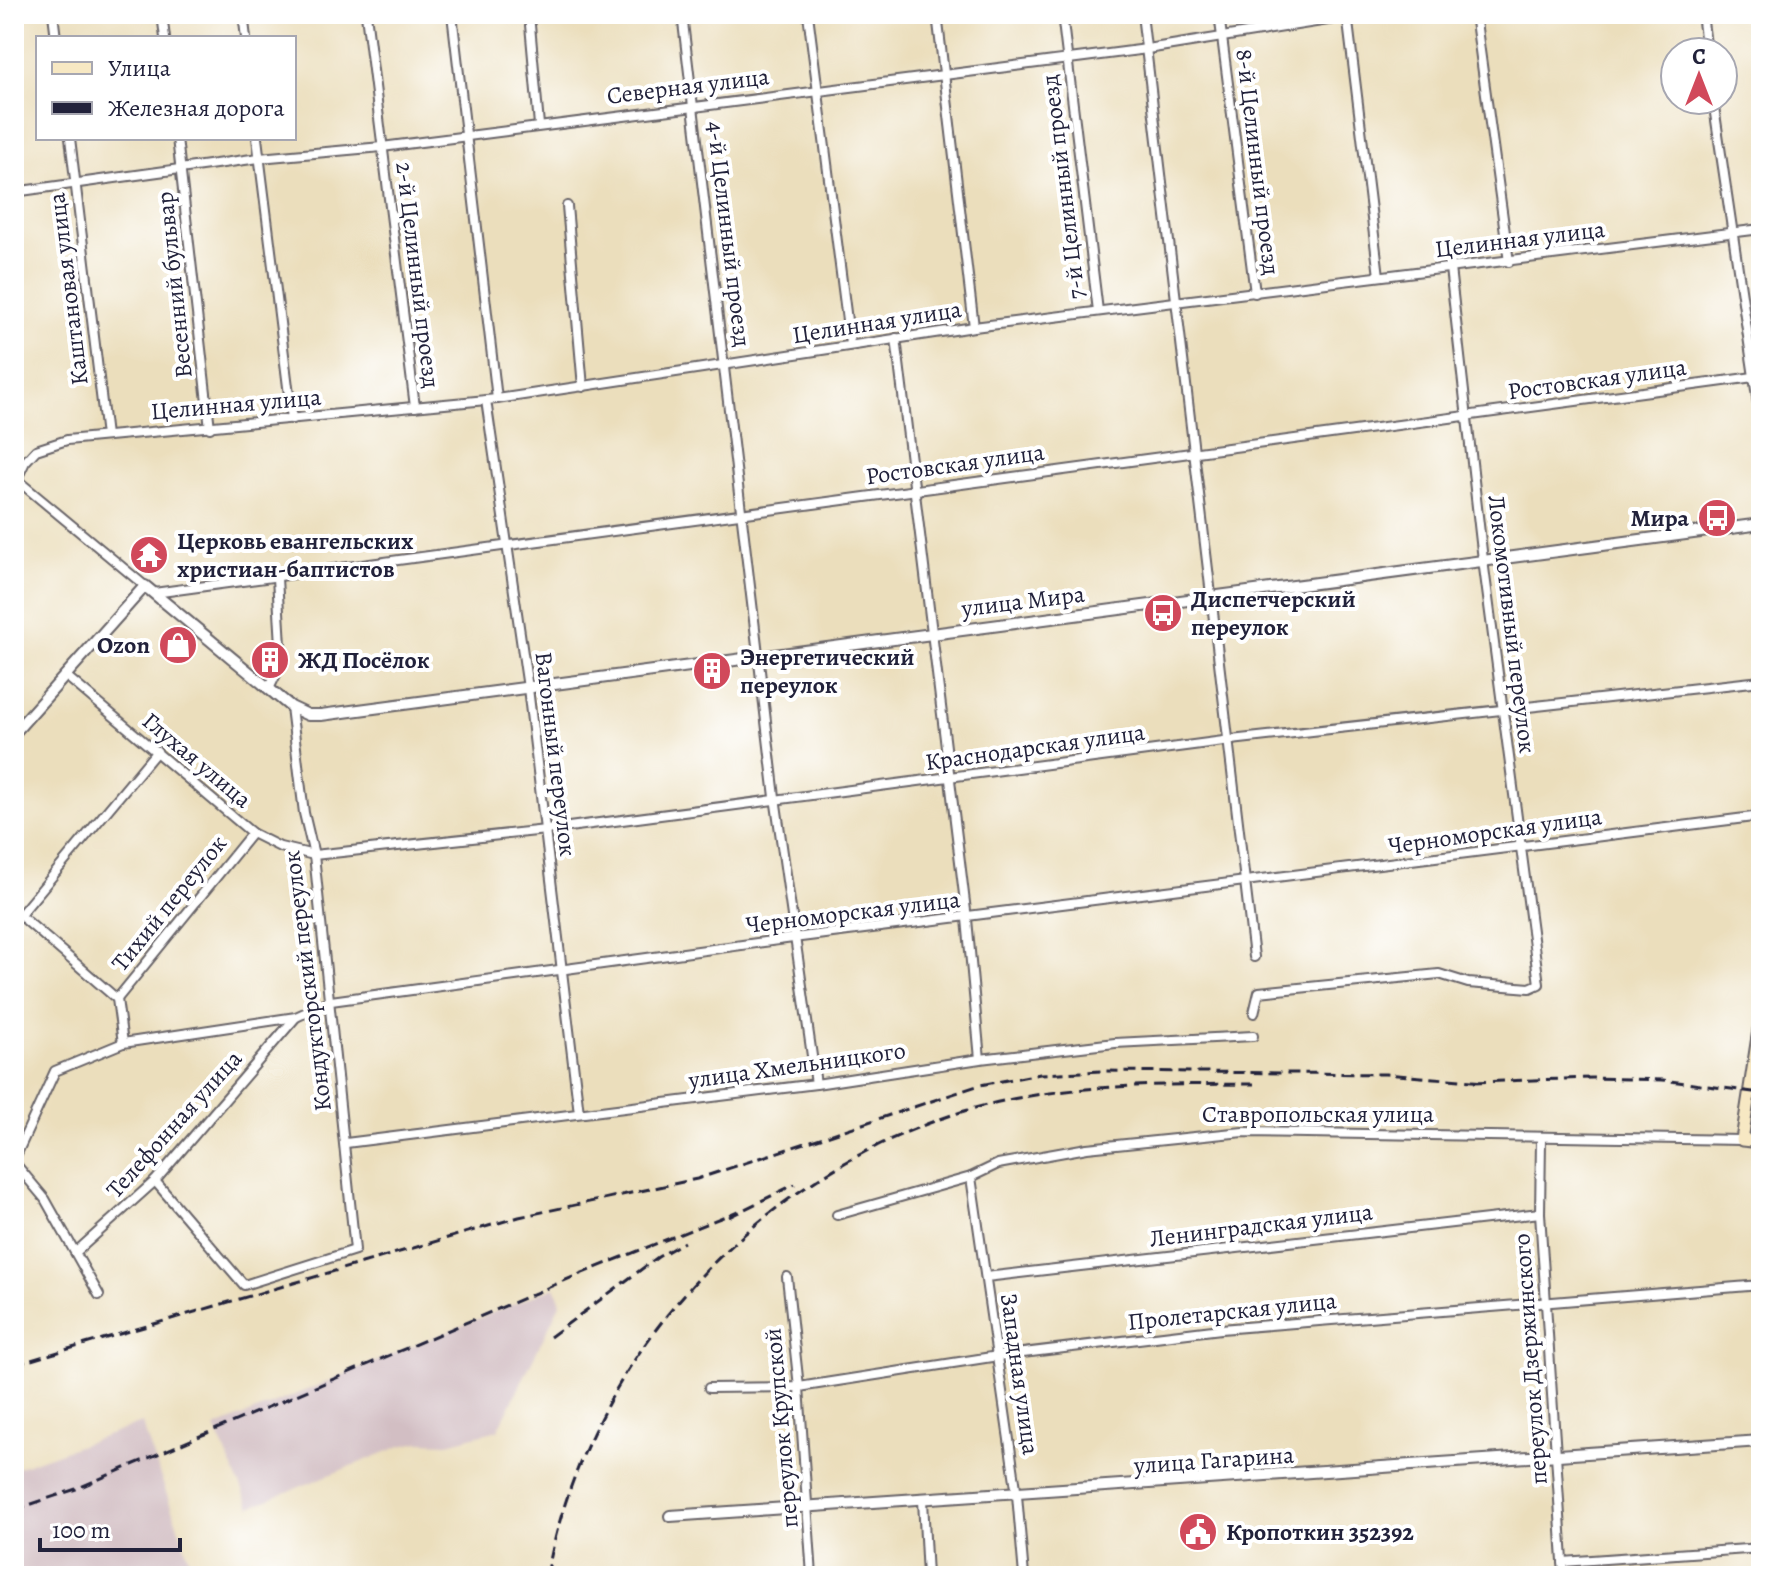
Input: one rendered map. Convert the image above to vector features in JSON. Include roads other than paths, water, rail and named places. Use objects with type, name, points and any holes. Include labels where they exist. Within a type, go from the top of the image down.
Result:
[{"type":"main road","points":[[1742,1140],[1761,1017]]},
{"type":"main road","name":"Ставропольская улица","points":[[1742,1140],[1761,1142]]},
{"type":"street","points":[[53,14],[56,36]]},
{"type":"street","points":[[162,14],[165,36]]},
{"type":"street","points":[[243,14],[246,36]]},
{"type":"street","name":"2-й Целинный проезд","points":[[366,14],[415,407]]},
{"type":"street","points":[[452,14],[497,399]]},
{"type":"street","points":[[529,14],[539,125]]},
{"type":"street","name":"4-й Целинный проезд","points":[[682,14],[726,367]]},
{"type":"street","points":[[808,14],[850,344]]},
{"type":"street","points":[[937,14],[974,327]]},
{"type":"street","name":"7-й Целинный проезд","points":[[1062,14],[1098,311]]},
{"type":"street","points":[[1142,14],[1248,883],[1254,957]]},
{"type":"street","name":"8-й Целинный проезд","points":[[1219,14],[1255,293]]},
{"type":"street","name":"Северная улица","points":[[14,192],[259,158],[382,147],[945,72],[1147,49],[1366,14]]},
{"type":"street","points":[[1475,14],[1509,262]]},
{"type":"street","points":[[1702,14],[1705,36]]},
{"type":"street","points":[[1347,15],[1379,276]]},
{"type":"street","points":[[1715,116],[1731,233],[1758,376],[1761,424]]},
{"type":"street","name":"Каштановая улица","points":[[70,140],[106,436]]},
{"type":"street","name":"Весенний бульвар","points":[[177,140],[210,428]]},
{"type":"street","points":[[257,140],[292,419]]},
{"type":"street","points":[[567,206],[583,387]]},
{"type":"street","name":"Целинная улица","points":[[15,481],[36,450],[67,440],[497,399],[726,367],[850,344],[974,327],[1761,229]]},
{"type":"street","name":"Локомотивный переулок","points":[[1254,1013],[1259,992],[1439,974],[1468,983],[1530,988],[1539,984],[1483,560],[1450,268]]},
{"type":"street","points":[[896,338],[967,919],[980,1059]]},
{"type":"street","points":[[726,367],[775,797],[816,1084]]},
{"type":"street","name":"Ростовская улица","points":[[154,593],[508,543],[1467,418],[1758,376]]},
{"type":"street","name":"Вагонный переулок","points":[[486,400],[528,688],[579,1113]]},
{"type":"street","points":[[15,481],[291,707]]},
{"type":"street","name":"улица Мира","points":[[291,707],[308,715],[321,715],[1761,524]]},
{"type":"street","points":[[269,689],[282,662],[277,578]]},
{"type":"street","points":[[14,733],[145,586]]},
{"type":"street","name":"Глухая улица","points":[[65,675],[252,833],[280,847],[314,855]]},
{"type":"street","name":"Краснодарская улица","points":[[314,855],[546,830],[775,797],[950,779],[1231,740],[1761,681]]},
{"type":"street","name":"Кондукторский переулок","points":[[155,1181],[244,1285],[355,1250],[314,855],[304,813],[291,707]]},
{"type":"street","points":[[123,1043],[117,999],[17,913],[157,751]]},
{"type":"street","name":"Черноморская улица","points":[[14,1161],[55,1071],[123,1043],[296,1017],[331,1001],[793,938],[967,919],[1761,816]]},
{"type":"street","name":"Тихий переулок","points":[[117,999],[252,833]]},
{"type":"street","name":"Телефонная улица","points":[[76,1252],[155,1181],[296,1017]]},
{"type":"street","name":"улица Хмельницкого","points":[[346,1143],[1115,1043],[1253,1036]]},
{"type":"street","name":"Ставропольская улица","points":[[837,1215],[971,1177],[998,1164],[1087,1148],[1210,1134],[1742,1140]]},
{"type":"street","name":"переулок Дзержинского","points":[[1541,1140],[1540,1213],[1564,1576]]},
{"type":"street","points":[[14,1161],[45,1199],[99,1295]]},
{"type":"street","name":"Западная улица","points":[[971,1177],[1017,1495],[1024,1576]]},
{"type":"street","name":"Ленинградская улица","points":[[986,1277],[1540,1213]]},
{"type":"street","name":"переулок Крупской","points":[[787,1277],[809,1506],[812,1576]]},
{"type":"street","name":"Пролетарская улица","points":[[709,1388],[799,1387],[998,1356],[1221,1329],[1761,1285]]},
{"type":"street","name":"улица Гагарина","points":[[670,1516],[1017,1495],[1761,1441]]},
{"type":"street","points":[[923,1500],[927,1576]]},
{"type":"street","points":[[1563,1562],[1761,1548]]},
{"type":"railway","points":[[14,1365],[519,1217],[697,1179],[980,1085],[1040,1074],[1103,1071],[1385,1074],[1484,1082]]},
{"type":"railway","points":[[1474,1082],[1592,1078],[1663,1080],[1761,1093]]},
{"type":"railway","points":[[547,1576],[567,1497],[599,1422],[640,1352],[690,1288],[748,1231],[814,1182],[885,1142],[961,1112],[996,1103],[1106,1088],[1254,1084]]},
{"type":"railway","points":[[729,1217],[795,1184]]},
{"type":"railway","points":[[14,1510],[76,1489],[580,1274],[738,1211]]},
{"type":"railway","points":[[550,1337],[658,1257],[684,1242]]},
{"type":"place","name":"Мира","points":[[1717,518]]},
{"type":"place","name":"Церковь евангельских христиан-баптистов","points":[[149,555]]},
{"type":"place","name":"Диспетчерский переулок","points":[[1163,613]]},
{"type":"place","name":"Ozon","points":[[178,645]]},
{"type":"place","name":"ЖД Посёлок","points":[[270,660]]},
{"type":"place","name":"Энергетический переулок","points":[[712,671]]},
{"type":"place","name":"Кропоткин 352392","points":[[1198,1532]]}]
